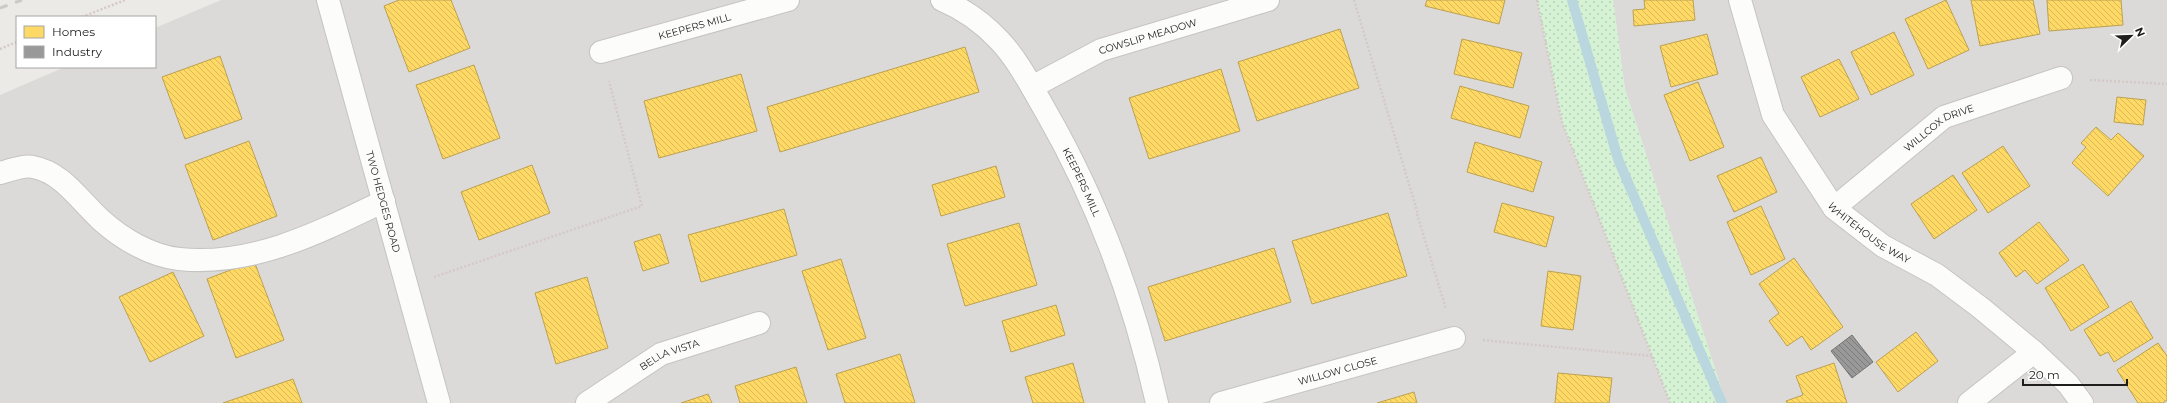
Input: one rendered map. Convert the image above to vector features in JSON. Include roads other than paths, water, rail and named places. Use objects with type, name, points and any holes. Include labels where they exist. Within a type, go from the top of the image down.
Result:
[{"type":"street","name":"TWO HEDGES ROAD","points":[[328,0],[439,403]]},
{"type":"street","name":"KEEPERS MILL","points":[[601,52],[788,0]]},
{"type":"street","name":"KEEPERS MILL","points":[[942,0],[977,21],[999,40],[1017,62],[1063,141],[1090,197],[1132,306],[1157,403]]},
{"type":"street","name":"COWSLIP MEADOW","points":[[1032,87],[1101,50],[1268,0]]},
{"type":"street","name":"WHITEHOUSE WAY","points":[[1740,0],[1773,115],[1834,208],[1883,246],[1937,275],[2034,352],[2068,384],[2082,403]]},
{"type":"street","name":"WILLCOX DRIVE","points":[[1834,208],[1944,117],[2060,78]]},
{"type":"street","points":[[0,173],[32,167],[56,176],[102,221],[143,250],[178,259],[221,258],[257,254],[307,238],[384,202]]},
{"type":"street","name":"BELLA VISTA","points":[[587,403],[661,354],[759,323]]},
{"type":"street","name":"WILLOW CLOSE","points":[[1221,403],[1454,338]]},
{"type":"street","points":[[1969,403],[2034,352]]},
{"type":"waterway","points":[[1572,0],[1618,159],[1722,403]]},
{"type":"railway","points":[[0,8],[22,0]]}]
